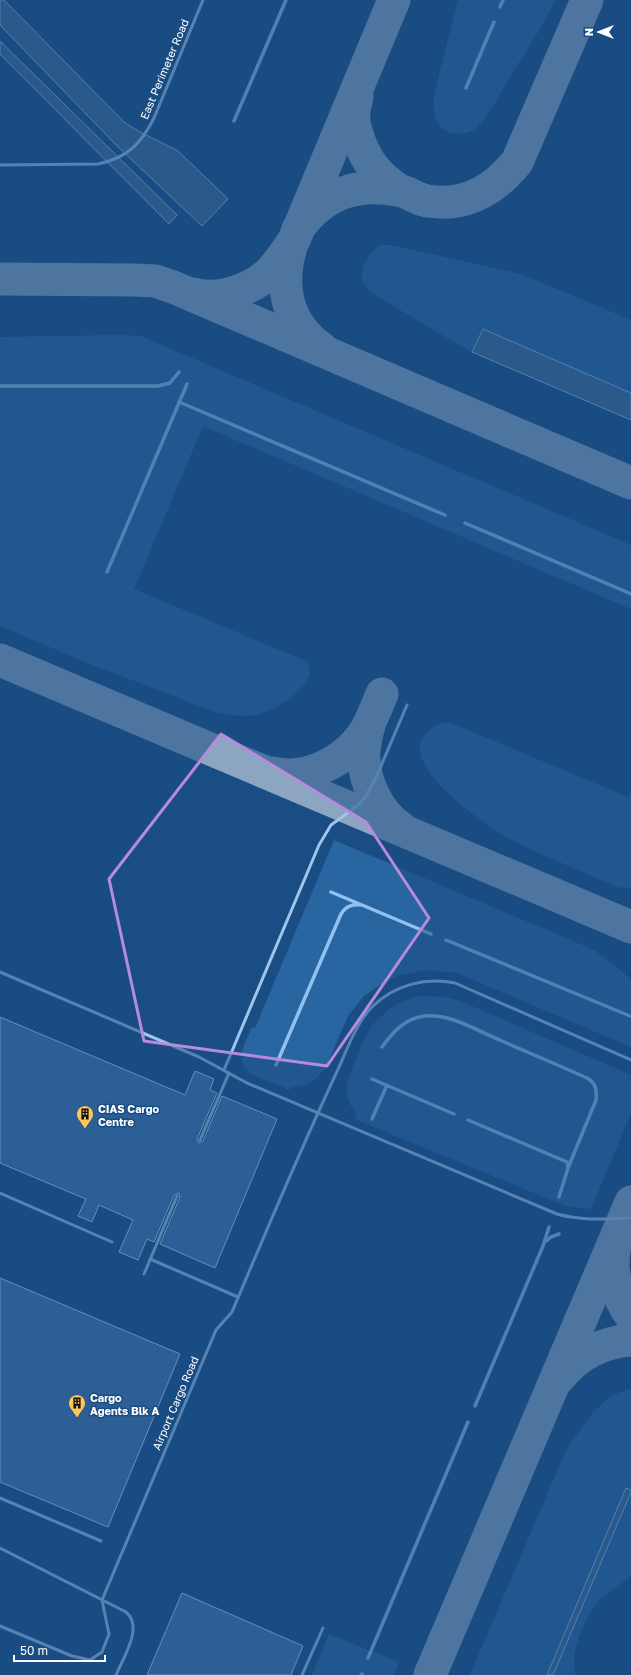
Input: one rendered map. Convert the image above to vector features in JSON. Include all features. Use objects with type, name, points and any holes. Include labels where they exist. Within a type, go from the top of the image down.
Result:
[{"type":"lane","name":"East Perimeter Road","points":[[0,165],[98,164],[111,162],[129,151],[147,132],[154,118],[203,0]]},
{"type":"lane","points":[[224,1070],[319,845],[331,825],[357,806],[366,796],[378,773],[407,705]]},
{"type":"lane","points":[[0,972],[199,1057],[247,1083],[557,1214],[569,1218],[592,1220],[631,1218]]},
{"type":"lane","name":"Airport Cargo Road","points":[[102,1600],[216,1330],[232,1312],[318,1113],[361,1021],[372,1007],[384,997],[402,988],[420,982],[443,981],[463,986],[631,1060]]},
{"type":"lane","points":[[200,1140],[229,1073]]},
{"type":"lane","points":[[0,1193],[112,1242]]},
{"type":"lane","points":[[144,1274],[177,1196]]},
{"type":"lane","points":[[150,1259],[238,1297]]},
{"type":"lane","points":[[0,1498],[101,1540]]},
{"type":"lane","points":[[0,1548],[132,1616],[134,1633],[116,1675]]},
{"type":"lane","points":[[0,1626],[72,1656],[90,1660],[102,1652],[109,1634],[102,1600]]},
{"type":"lane","points":[[302,1675],[323,1628]]},
{"type":"highlighted area","points":[[221,734],[366,822],[429,918],[327,1066],[144,1041],[109,879]]},
{"type":"shaded area","points":[[0,0],[4,0],[124,122],[138,131],[178,151],[228,199],[202,226],[116,145],[0,25]]},
{"type":"shaded area","points":[[458,0],[555,0],[539,30],[485,118],[476,128],[466,133],[446,131],[439,124],[434,110],[434,95]]},
{"type":"shaded area","points":[[0,41],[177,215],[169,224],[0,54]]},
{"type":"shaded area","points":[[380,245],[391,245],[521,274],[631,320],[631,393],[483,329],[472,352],[430,328],[370,292],[363,282],[362,274],[364,265],[369,255]]},
{"type":"shaded area","points":[[483,329],[631,393],[631,420],[472,352]]},
{"type":"shaded area","points":[[141,336],[631,545],[631,609],[203,426],[134,589],[308,662],[310,671],[308,679],[296,693],[271,710],[255,715],[241,716],[218,713],[90,664],[0,626],[0,337]]},
{"type":"shaded area","points":[[442,723],[451,723],[628,797],[631,790],[631,889],[617,887],[520,844],[497,831],[456,801],[430,774],[422,759],[420,746],[426,733]]},
{"type":"shaded area","points":[[334,840],[594,950],[631,979],[631,1047],[457,973],[426,970],[400,975],[386,981],[364,996],[348,1016],[326,1067],[319,1076],[311,1082],[302,1086],[291,1087],[290,1090],[251,1074],[243,1063],[242,1052],[244,1046],[252,1027],[255,1028]]},
{"type":"shaded area","points":[[419,996],[447,997],[460,1001],[631,1075],[631,1113],[591,1209],[566,1206],[357,1120],[354,1117],[357,1114],[349,1102],[347,1086],[353,1065],[368,1032],[377,1020],[396,1005]]},
{"type":"shaded area","points":[[631,1388],[631,1490],[626,1488],[547,1675],[470,1675],[567,1448],[593,1412],[611,1396]]},
{"type":"shaded area","points":[[626,1488],[631,1490],[631,1492],[553,1675],[547,1675]]},
{"type":"shaded area","points":[[631,1492],[631,1576],[600,1599],[588,1616],[580,1634],[574,1654],[575,1675],[553,1675]]},
{"type":"shaded area","points":[[329,1634],[399,1662],[394,1675],[312,1675]]},
{"type":"building","name":"CIAS Cargo Centre","points":[[0,1017],[185,1095],[195,1071],[214,1079],[210,1090],[217,1093],[197,1139],[199,1143],[203,1141],[222,1096],[277,1119],[215,1268],[160,1244],[180,1197],[179,1193],[174,1195],[154,1242],[147,1239],[138,1260],[119,1252],[133,1220],[99,1205],[92,1222],[78,1216],[86,1199],[0,1163]]},
{"type":"building","name":"Cargo Agents Blk A","points":[[0,1278],[180,1354],[108,1527],[0,1482]]},
{"type":"building","points":[[182,1593],[303,1646],[291,1675],[147,1675]]},
{"type":"waterway","points":[[234,121],[286,0]]},
{"type":"waterway","points":[[500,7],[503,0]]},
{"type":"waterway","points":[[466,88],[494,22]]},
{"type":"waterway","points":[[0,386],[158,386],[170,383],[179,372]]},
{"type":"waterway","points":[[107,572],[187,384]]},
{"type":"waterway","points":[[179,402],[445,515]]},
{"type":"waterway","points":[[465,523],[631,594]]},
{"type":"waterway","points":[[331,892],[431,934]]},
{"type":"waterway","points":[[276,1065],[341,914],[350,906],[362,905]]},
{"type":"waterway","points":[[446,940],[630,1016]]},
{"type":"waterway","points":[[382,1047],[395,1031],[411,1020],[425,1016],[444,1017],[587,1078],[595,1087],[596,1100],[568,1168]]},
{"type":"waterway","points":[[372,1079],[454,1114]]},
{"type":"waterway","points":[[372,1119],[387,1085]]},
{"type":"waterway","points":[[468,1120],[567,1162],[568,1168],[559,1197]]},
{"type":"waterway","points":[[475,1406],[543,1246],[549,1227]]},
{"type":"waterway","points":[[545,1242],[551,1237],[559,1234]]},
{"type":"waterway","points":[[368,1658],[468,1422]]},
{"type":"taxiway","points":[[194,294],[203,296],[224,295],[244,289],[262,279],[269,273],[288,249],[294,240],[394,0]]},
{"type":"taxiway","points":[[298,229],[318,207],[342,193],[354,190],[383,188],[402,191],[427,201],[450,202],[475,196],[497,182],[517,162],[587,0]]},
{"type":"taxiway","points":[[357,97],[354,109],[354,121],[360,144],[368,160],[378,173],[399,190]]},
{"type":"taxiway","points":[[292,244],[286,273],[288,301],[299,326],[309,338],[321,348]]},
{"type":"taxiway","points":[[0,279],[155,281],[173,287],[631,483]]},
{"type":"taxiway","points":[[0,660],[631,927]]},
{"type":"taxiway","points":[[273,773],[286,775],[311,772],[345,754],[362,736],[382,694]]},
{"type":"taxiway","points":[[370,722],[364,750],[364,761],[368,783],[378,804],[392,821],[401,828]]},
{"type":"taxiway","points":[[430,1675],[631,1202]]},
{"type":"taxiway","points":[[615,1246],[613,1264],[618,1292],[631,1316]]},
{"type":"taxiway","points":[[559,1378],[574,1362],[591,1351],[610,1344],[631,1340]]},
{"type":"place","name":"CIAS Cargo Centre","points":[[85,1129]]},
{"type":"place","name":"Cargo Agents Blk A","points":[[77,1418]]}]
